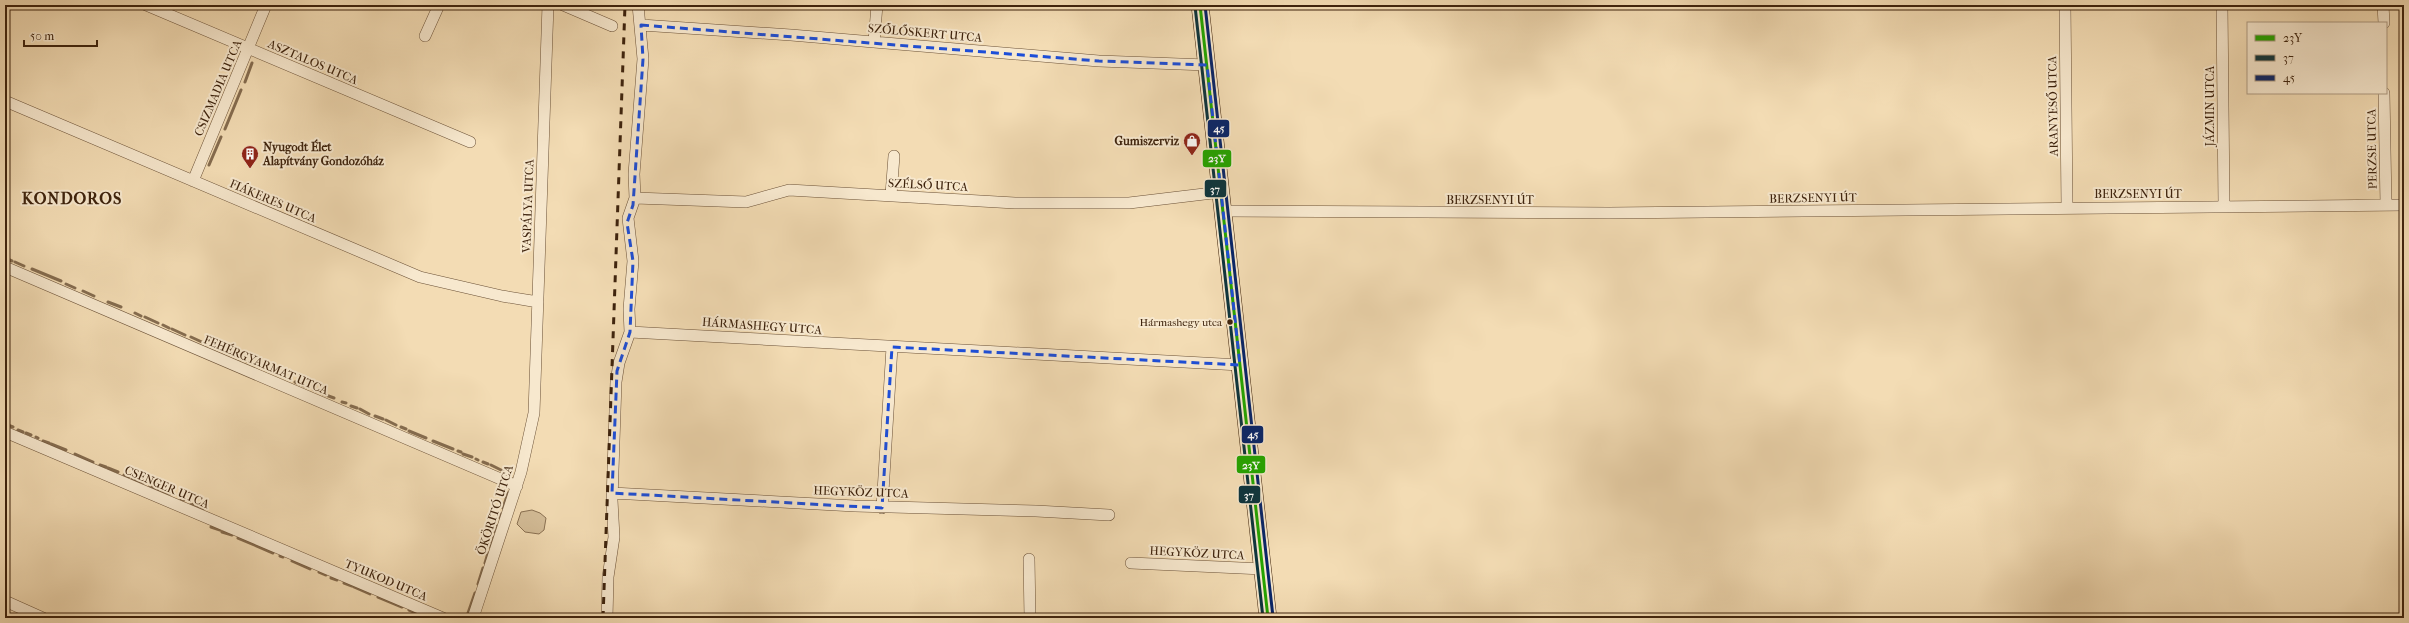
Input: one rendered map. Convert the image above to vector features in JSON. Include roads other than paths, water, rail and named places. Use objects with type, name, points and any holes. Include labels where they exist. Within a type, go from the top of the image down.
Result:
[{"type":"main road","points":[[1200,5],[1268,618]]},
{"type":"street","name":"ASZTALOS UTCA","points":[[146,5],[470,142]]},
{"type":"street","name":"CSIZMADIA UTCA","points":[[193,181],[266,5]]},
{"type":"street","points":[[426,36],[439,5]]},
{"type":"street","name":"VASPÁLYA UTCA","points":[[534,408],[548,5]]},
{"type":"street","points":[[563,5],[612,26]]},
{"type":"street","points":[[607,618],[607,604],[614,537],[612,493],[616,376],[630,332],[629,309],[633,261],[627,223],[629,211],[636,198],[634,174],[643,59],[638,5]]},
{"type":"street","points":[[874,42],[877,5]]},
{"type":"street","name":"ARANYESŐ UTCA","points":[[2065,5],[2067,207]]},
{"type":"street","name":"JÁZMIN UTCA","points":[[2222,5],[2224,206]]},
{"type":"street","points":[[2383,5],[2384,22]]},
{"type":"street","name":"SZŐLŐSKERT UTCA","points":[[641,25],[874,42],[1099,61],[1207,65]]},
{"type":"street","name":"PERZSE UTCA","points":[[2384,94],[2386,205]]},
{"type":"street","name":"FIÁKERES UTCA","points":[[5,101],[420,277],[494,294],[538,302]]},
{"type":"street","points":[[891,196],[894,156]]},
{"type":"street","name":"SZÉLSŐ UTCA","points":[[636,198],[748,202],[789,190],[1015,203],[1130,203],[1221,192]]},
{"type":"street","name":"BERZSENYI ÚT","points":[[1223,211],[1609,213],[2067,207],[2404,205]]},
{"type":"street","name":"FEHÉRGYARMAT UTCA","points":[[5,267],[517,486]]},
{"type":"street","name":"HÁRMASHEGY UTCA","points":[[630,332],[1240,365]]},
{"type":"street","points":[[882,508],[892,347]]},
{"type":"street","name":"ÖKÖRITÓ UTCA","points":[[473,618],[517,486],[529,443],[534,408]]},
{"type":"street","name":"CSENGER UTCA","points":[[5,432],[318,566]]},
{"type":"street","name":"HEGYKÖZ UTCA","points":[[612,493],[882,508],[1000,509],[1109,515]]},
{"type":"street","points":[[1029,559],[1030,618]]},
{"type":"street","name":"HEGYKÖZ UTCA","points":[[1131,563],[1263,569]]},
{"type":"street","name":"TYUKOD UTCA","points":[[318,566],[443,618]]},
{"type":"street","points":[[5,601],[43,618]]},
{"type":"street","points":[[607,604],[614,618]]},
{"type":"waterway","points":[[245,82],[252,63]]},
{"type":"waterway","points":[[225,129],[241,90]]},
{"type":"waterway","points":[[209,165],[221,137]]},
{"type":"waterway","points":[[5,258],[12,261]]},
{"type":"waterway","points":[[15,262],[24,266]]},
{"type":"waterway","points":[[32,269],[61,281]]},
{"type":"waterway","points":[[66,284],[75,288]]},
{"type":"waterway","points":[[83,291],[94,296]]},
{"type":"waterway","points":[[108,302],[121,307]]},
{"type":"waterway","points":[[135,313],[141,316]]},
{"type":"waterway","points":[[145,317],[158,323]]},
{"type":"waterway","points":[[163,325],[169,328]]},
{"type":"waterway","points":[[172,329],[185,335]]},
{"type":"waterway","points":[[191,337],[204,343]]},
{"type":"waterway","points":[[207,344],[212,346]]},
{"type":"waterway","points":[[217,348],[226,352]]},
{"type":"waterway","points":[[229,353],[235,356]]},
{"type":"waterway","points":[[240,358],[251,363]]},
{"type":"waterway","points":[[278,374],[285,377]]},
{"type":"waterway","points":[[295,382],[307,387]]},
{"type":"waterway","points":[[323,394],[334,398]]},
{"type":"waterway","points":[[342,402],[346,403]]},
{"type":"waterway","points":[[351,406],[357,408]]},
{"type":"waterway","points":[[360,409],[369,414]]},
{"type":"waterway","points":[[375,416],[383,419]]},
{"type":"waterway","points":[[386,420],[396,425]]},
{"type":"waterway","points":[[5,424],[13,427]]},
{"type":"waterway","points":[[401,427],[406,429]]},
{"type":"waterway","points":[[18,430],[23,432]]},
{"type":"waterway","points":[[409,431],[426,438]]},
{"type":"waterway","points":[[26,433],[31,435]]},
{"type":"waterway","points":[[43,441],[49,443]]},
{"type":"waterway","points":[[433,441],[453,449]]},
{"type":"waterway","points":[[51,444],[66,450]]},
{"type":"waterway","points":[[75,454],[93,462]]},
{"type":"waterway","points":[[463,454],[472,457]]},
{"type":"waterway","points":[[483,462],[488,464]]},
{"type":"waterway","points":[[100,465],[106,467]]},
{"type":"waterway","points":[[491,465],[505,472]]},
{"type":"waterway","points":[[108,468],[118,472]]},
{"type":"waterway","points":[[124,475],[129,477]]},
{"type":"waterway","points":[[132,479],[144,483]]},
{"type":"waterway","points":[[150,486],[158,490]]},
{"type":"waterway","points":[[161,491],[170,494]]},
{"type":"waterway","points":[[503,508],[508,493]]},
{"type":"waterway","points":[[191,504],[203,509]]},
{"type":"waterway","points":[[500,518],[501,514]]},
{"type":"waterway","points":[[495,532],[497,526]]},
{"type":"waterway","points":[[211,527],[220,530]]},
{"type":"waterway","points":[[222,532],[232,535]]},
{"type":"waterway","points":[[490,547],[494,537]]},
{"type":"waterway","points":[[238,538],[273,553]]},
{"type":"waterway","points":[[485,563],[488,553]]},
{"type":"waterway","points":[[292,561],[310,569]]},
{"type":"waterway","points":[[478,584],[483,568]]},
{"type":"waterway","points":[[319,572],[326,575]]},
{"type":"waterway","points":[[331,578],[337,580]]},
{"type":"waterway","points":[[344,583],[352,586]]},
{"type":"waterway","points":[[354,587],[370,594]]},
{"type":"waterway","points":[[467,616],[475,593]]},
{"type":"waterway","points":[[378,597],[402,607]]},
{"type":"waterway","points":[[409,610],[421,615]]},
{"type":"railway","points":[[603,618],[625,5]]},
{"type":"place","name":"Gumiszerviz","points":[[1192,156]]},
{"type":"place","name":"Nyugodt Élet Alapítvány Gondozóház","points":[[250,169]]},
{"type":"place","name":"Hármashegy utca","points":[[1230,322]]},
{"type":"district","name":"KONDOROS","points":[[72,198]]}]
